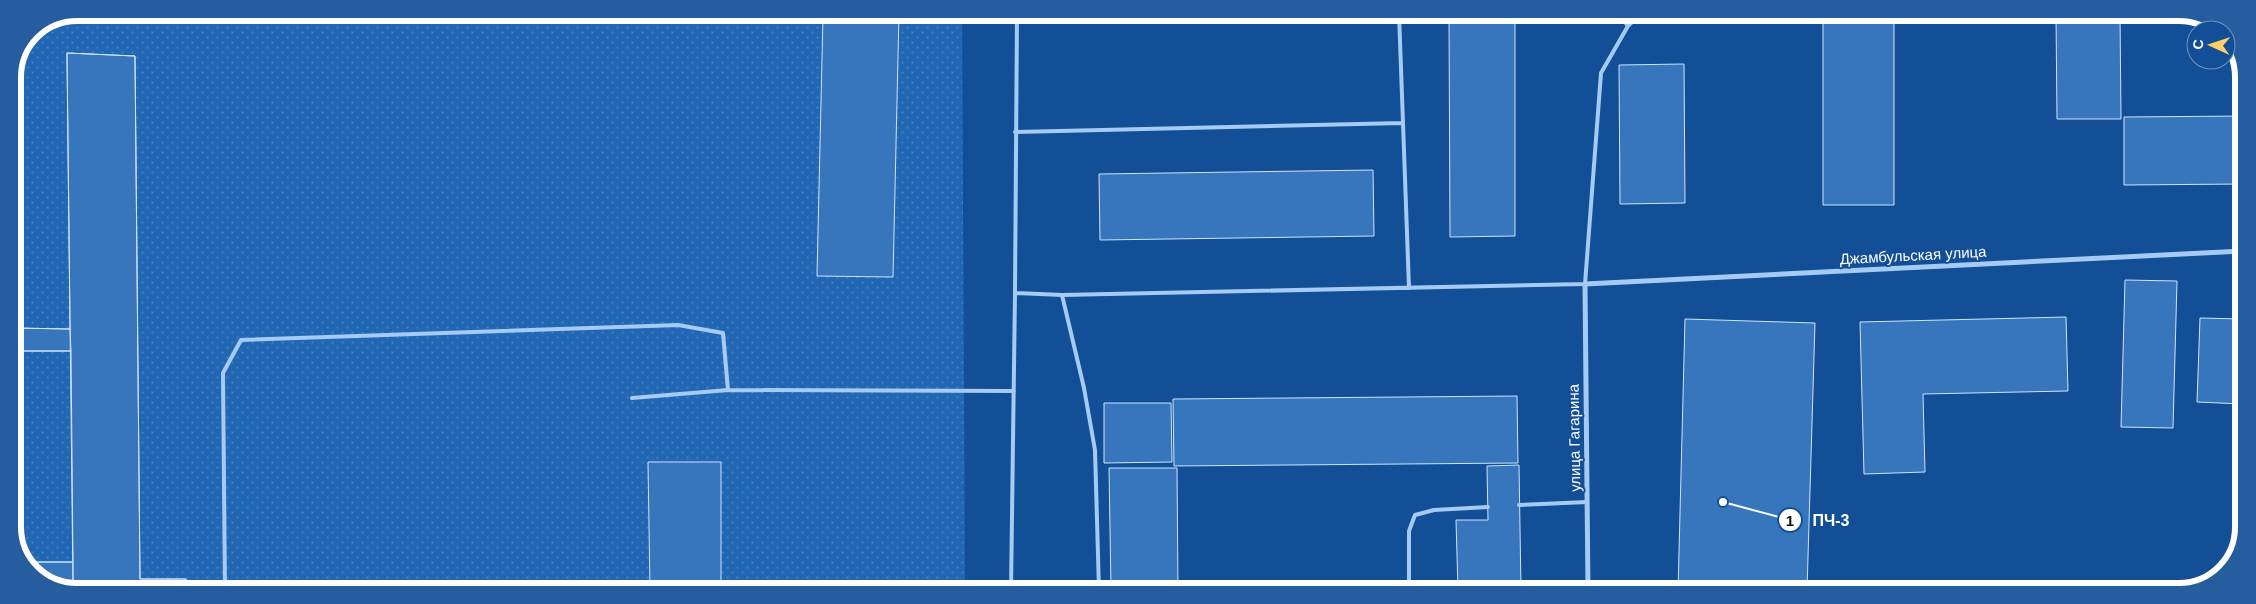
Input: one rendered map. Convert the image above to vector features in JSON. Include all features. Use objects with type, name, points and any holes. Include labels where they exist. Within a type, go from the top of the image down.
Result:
[{"type":"street","name":"Джамбульская улица","points":[[1585,284],[2235,250]]},
{"type":"street","name":"улица Гагарина","points":[[1585,284],[1588,583]]},
{"type":"lane","points":[[1010,583],[1016,293],[1015,132],[1017,21]]},
{"type":"lane","points":[[1399,21],[1409,288]]},
{"type":"lane","points":[[1624,21],[1628,26]]},
{"type":"lane","points":[[1016,293],[1062,295],[1585,284],[1601,73],[1628,26],[1633,21]]},
{"type":"lane","points":[[1015,132],[1403,123]]},
{"type":"lane","points":[[1062,295],[1084,388],[1095,450],[1099,583]]},
{"type":"lane","points":[[225,583],[223,373],[241,340],[678,325],[723,333],[728,390]]},
{"type":"lane","points":[[632,398],[728,390],[1014,391]]},
{"type":"lane","points":[[1519,505],[1587,502]]},
{"type":"lane","points":[[1409,583],[1409,531],[1414,515],[1434,510],[1488,507]]},
{"type":"shaded area","points":[[77,21],[962,21],[965,583],[77,583],[63,581],[49,575],[35,564],[31,558],[23,541],[21,530],[21,77],[22,66],[31,46],[46,31],[66,22]]},
{"type":"building","points":[[823,21],[899,21],[893,277],[817,276]]},
{"type":"building","points":[[1449,21],[1515,21],[1515,236],[1450,237]]},
{"type":"building","points":[[1823,21],[1894,21],[1894,205],[1823,205]]},
{"type":"building","points":[[2056,21],[2120,21],[2121,119],[2057,119]]},
{"type":"building","points":[[67,53],[135,56],[140,579],[186,579],[186,583],[77,583],[63,581],[49,575],[34,562],[73,562],[71,351],[21,351],[21,328],[70,329]]},
{"type":"building","points":[[67,53],[135,56],[140,579],[186,579],[186,583],[73,582]]},
{"type":"building","points":[[1684,64],[1685,203],[1620,204],[1619,65]]},
{"type":"building","points":[[2235,116],[2235,184],[2124,185],[2124,117]]},
{"type":"building","points":[[1373,170],[1374,236],[1100,240],[1099,174]]},
{"type":"building","points":[[2125,280],[2177,281],[2173,428],[2121,427]]},
{"type":"building","points":[[2066,317],[2068,391],[1923,394],[1925,472],[1864,474],[1860,322]]},
{"type":"building","points":[[2200,318],[2235,319],[2235,404],[2197,402]]},
{"type":"building","points":[[1685,319],[1815,323],[1807,583],[1678,583]]},
{"type":"building","points":[[21,328],[70,329],[71,351],[21,351]]},
{"type":"building","points":[[1517,396],[1518,463],[1174,466],[1173,399]]},
{"type":"building","points":[[1104,403],[1171,403],[1172,462],[1104,463]]},
{"type":"building","points":[[648,462],[721,462],[721,583],[650,583]]},
{"type":"building","points":[[1519,465],[1521,583],[1458,583],[1456,520],[1488,520],[1487,466]]},
{"type":"building","points":[[1109,468],[1177,468],[1178,583],[1111,583]]},
{"type":"building","points":[[34,562],[73,562],[73,582],[63,581],[49,575]]},
{"type":"place","name":"ПЧ-3","points":[[1723,502]]}]
